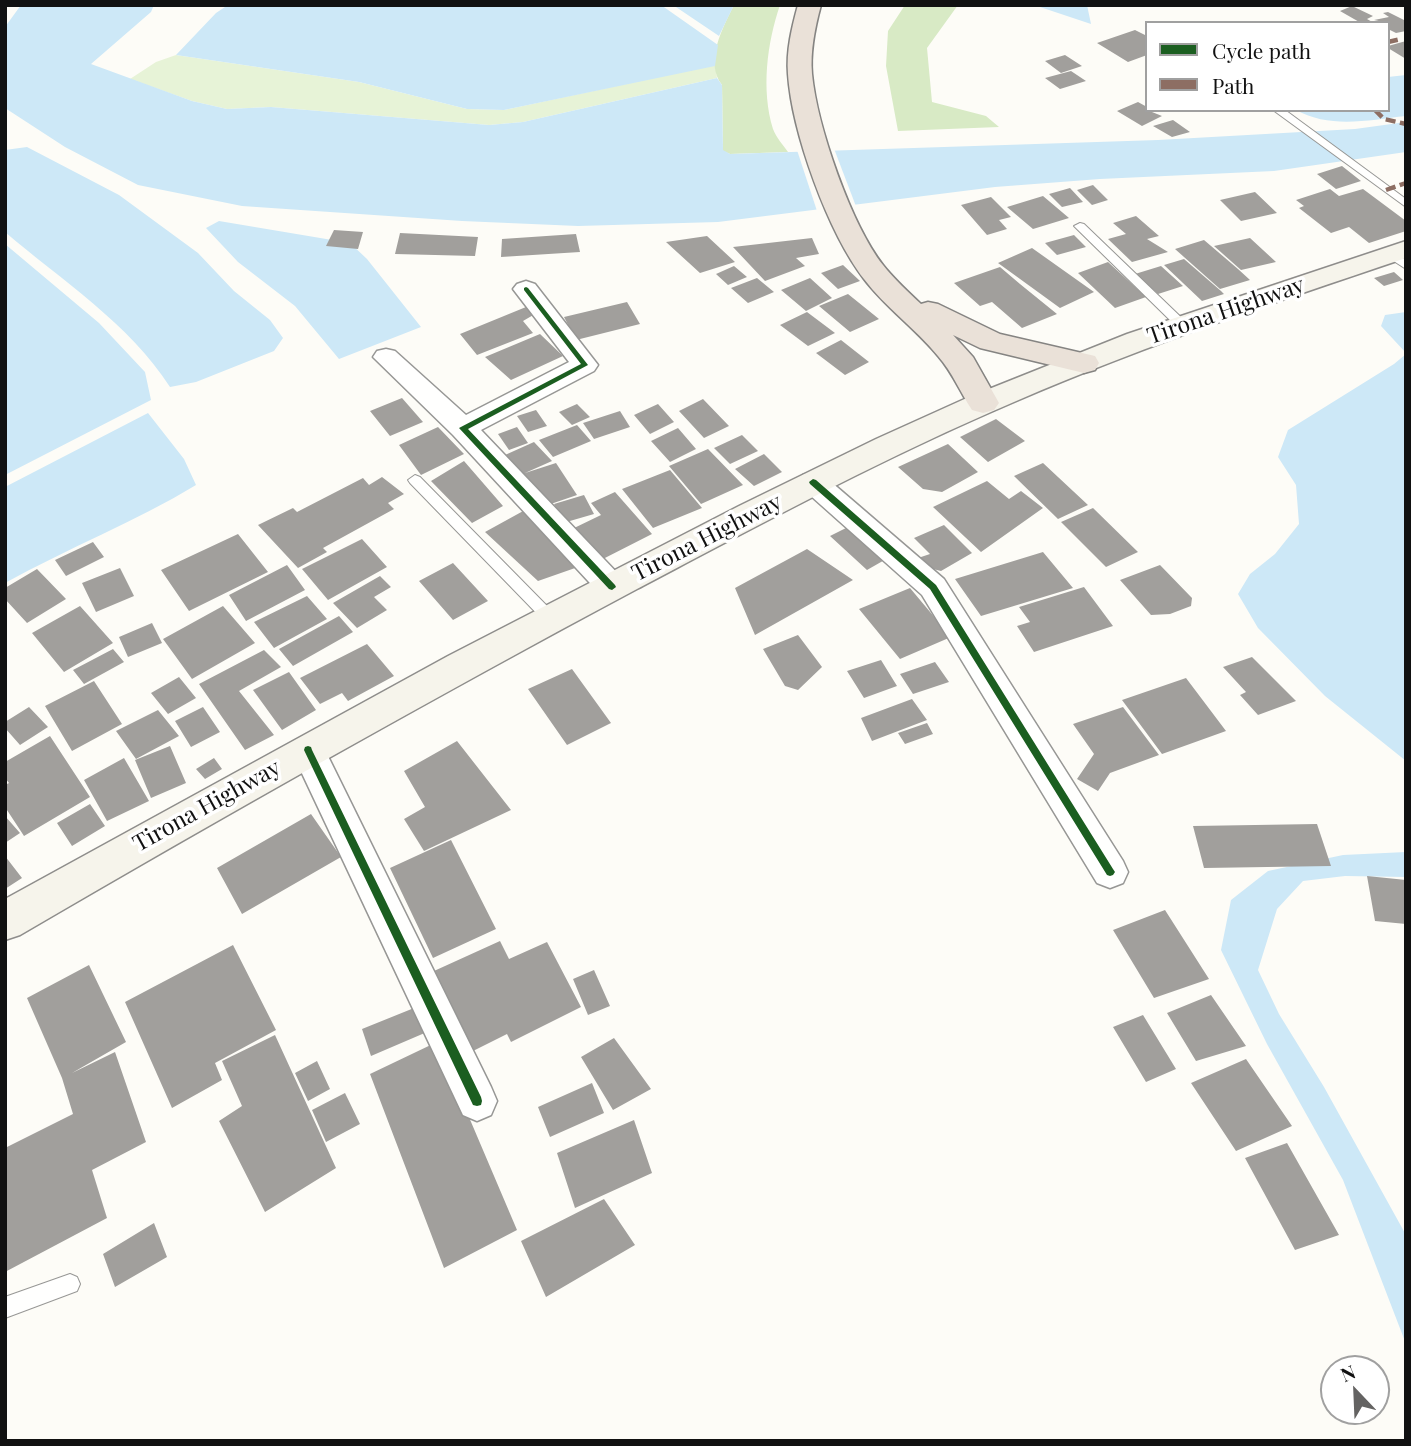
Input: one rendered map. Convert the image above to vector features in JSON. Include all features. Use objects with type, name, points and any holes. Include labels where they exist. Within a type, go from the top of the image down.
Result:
[{"type":"highway","points":[[810,5],[802,41],[800,76],[814,134],[849,234],[870,267],[963,362],[983,403]]},
{"type":"highway","points":[[895,294],[991,341],[1084,363]]},
{"type":"main road","name":"Tirona Highway","points":[[5,921],[308,750],[550,618],[813,482],[983,403],[1182,325],[1400,256]]},
{"type":"street","points":[[463,428],[585,365],[526,289]]},
{"type":"street","points":[[386,357],[463,428],[612,587]]},
{"type":"street","points":[[813,482],[933,587],[1110,872]]},
{"type":"street","points":[[308,750],[477,1101]]},
{"type":"lane","points":[[1281,112],[1406,204]]},
{"type":"lane","points":[[1080,226],[1182,325]]},
{"type":"lane","points":[[415,480],[550,618]]},
{"type":"lane","points":[[5,1308],[70,1284]]},
{"type":"green space","points":[[734,5],[780,5],[769,51],[767,99],[773,129],[788,152],[730,154],[723,151],[722,85],[717,76],[715,55]]},
{"type":"green space","points":[[905,5],[958,5],[927,48],[932,102],[986,116],[999,127],[898,131],[886,66],[888,31]]},
{"type":"green space","points":[[176,55],[359,82],[467,109],[504,110],[715,65],[717,78],[523,122],[489,125],[271,107],[227,109],[192,101],[130,79],[156,62]]},
{"type":"water","points":[[21,5],[154,5],[151,12],[91,64],[192,101],[227,109],[271,107],[489,125],[523,122],[717,78],[722,85],[723,150],[730,154],[1158,140],[1355,129],[1406,122],[1406,152],[1274,171],[995,187],[718,222],[578,226],[242,206],[138,185],[65,147],[5,108],[5,27]]},
{"type":"water","points":[[228,5],[661,5],[718,45],[715,66],[504,110],[467,109],[359,82],[176,55],[216,13]]},
{"type":"water","points":[[673,5],[734,5],[719,36]]},
{"type":"water","points":[[1034,5],[1087,5],[1091,24]]},
{"type":"water","points":[[1406,75],[1406,116],[1350,122],[1322,120],[1300,112],[1390,112],[1390,77]]},
{"type":"water","points":[[27,147],[119,195],[198,253],[234,291],[270,320],[283,338],[274,351],[196,382],[170,387],[115,322],[5,232],[5,150]]},
{"type":"water","points":[[219,221],[350,243],[367,259],[421,327],[339,359],[295,306],[238,262],[206,228]]},
{"type":"water","points":[[5,244],[99,323],[145,372],[151,400],[5,475]]},
{"type":"water","points":[[1406,312],[1406,353],[1381,326],[1385,315]]},
{"type":"water","points":[[1406,354],[1406,761],[1325,696],[1258,628],[1238,594],[1250,574],[1275,554],[1299,524],[1296,485],[1278,457],[1288,430]]},
{"type":"water","points":[[148,413],[184,459],[196,485],[5,583],[5,487]]},
{"type":"water","points":[[1406,852],[1406,877],[1345,876],[1303,881],[1277,909],[1258,970],[1279,1014],[1324,1087],[1406,1235],[1406,1344],[1343,1180],[1267,1044],[1221,950],[1231,900],[1268,871],[1343,855]]},
{"type":"pier","points":[[833,146],[857,209],[818,214],[796,147]]},
{"type":"building","points":[[1352,6],[1373,16],[1367,19],[1370,21],[1358,21],[1340,11]]},
{"type":"building","points":[[1388,12],[1406,21],[1406,31],[1396,33],[1390,30],[1390,21],[1374,20],[1389,17],[1383,13]]},
{"type":"building","points":[[1135,30],[1145,35],[1145,56],[1128,62],[1097,43]]},
{"type":"building","points":[[1406,41],[1406,59],[1390,49],[1390,45]]},
{"type":"building","points":[[1065,55],[1082,66],[1061,73],[1045,61]]},
{"type":"building","points":[[1071,71],[1086,81],[1060,89],[1045,78]]},
{"type":"building","points":[[1138,102],[1145,106],[1145,112],[1162,116],[1142,126],[1117,111]]},
{"type":"building","points":[[1173,120],[1190,132],[1172,137],[1153,126]]},
{"type":"building","points":[[1342,166],[1361,181],[1336,189],[1317,174]]},
{"type":"building","points":[[1093,185],[1108,200],[1092,205],[1077,190]]},
{"type":"building","points":[[1070,188],[1083,202],[1062,207],[1049,194]]},
{"type":"building","points":[[1330,189],[1339,196],[1363,189],[1406,221],[1406,231],[1369,243],[1349,227],[1331,233],[1299,208],[1304,206],[1296,200]]},
{"type":"building","points":[[1255,192],[1277,213],[1241,221],[1220,200]]},
{"type":"building","points":[[1043,196],[1069,218],[1033,229],[1007,207]]},
{"type":"building","points":[[991,197],[1011,217],[999,220],[1007,229],[987,235],[961,205]]},
{"type":"building","points":[[1136,216],[1159,236],[1147,239],[1168,252],[1132,262],[1108,239],[1126,234],[1113,223]]},
{"type":"building","points":[[334,230],[363,232],[358,249],[326,246]]},
{"type":"building","points":[[400,233],[478,237],[475,256],[395,254]]},
{"type":"building","points":[[576,234],[580,252],[501,257],[502,239]]},
{"type":"building","points":[[1074,235],[1086,247],[1057,255],[1045,243]]},
{"type":"building","points":[[707,236],[735,262],[700,273],[666,242]]},
{"type":"building","points":[[812,238],[819,254],[796,258],[805,266],[765,281],[733,247]]},
{"type":"building","points":[[1250,238],[1276,262],[1241,270],[1214,246]]},
{"type":"building","points":[[1204,240],[1250,280],[1220,289],[1175,249]]},
{"type":"building","points":[[1032,248],[1094,292],[1060,308],[998,263]]},
{"type":"building","points":[[1184,259],[1224,294],[1202,301],[1164,265]]},
{"type":"building","points":[[1108,262],[1146,297],[1115,308],[1078,273]]},
{"type":"building","points":[[843,265],[860,281],[838,289],[821,273]]},
{"type":"building","points":[[734,266],[747,277],[728,285],[716,274]]},
{"type":"building","points":[[1161,266],[1183,286],[1158,294],[1135,274]]},
{"type":"building","points":[[1000,267],[1057,314],[1022,328],[992,302],[980,306],[954,283]]},
{"type":"building","points":[[1394,272],[1403,280],[1384,286],[1374,278]]},
{"type":"building","points":[[757,278],[774,292],[748,303],[731,288]]},
{"type":"building","points":[[810,278],[832,298],[806,311],[781,290]]},
{"type":"building","points":[[848,294],[879,319],[850,332],[819,306]]},
{"type":"building","points":[[627,302],[640,324],[576,340],[564,317]]},
{"type":"building","points":[[526,307],[535,314],[523,321],[533,333],[477,355],[460,334]]},
{"type":"building","points":[[807,312],[835,333],[808,346],[780,325]]},
{"type":"building","points":[[540,334],[563,356],[511,380],[485,357]]},
{"type":"building","points":[[841,340],[869,362],[845,375],[816,353]]},
{"type":"building","points":[[402,398],[423,422],[390,436],[370,411]]},
{"type":"building","points":[[703,399],[729,426],[704,438],[679,411]]},
{"type":"building","points":[[577,404],[590,417],[572,425],[559,412]]},
{"type":"building","points":[[658,404],[674,422],[650,434],[634,415]]},
{"type":"building","points":[[536,410],[547,426],[528,432],[517,416]]},
{"type":"building","points":[[620,411],[630,427],[594,439],[583,423]]},
{"type":"building","points":[[996,419],[1025,441],[988,462],[960,437]]},
{"type":"building","points":[[577,425],[591,441],[553,457],[539,440]]},
{"type":"building","points":[[438,427],[464,454],[421,475],[399,445]]},
{"type":"building","points":[[517,427],[528,443],[509,450],[498,434]]},
{"type":"building","points":[[678,428],[696,449],[670,462],[651,441]]},
{"type":"building","points":[[742,435],[758,451],[730,464],[714,448]]},
{"type":"building","points":[[534,442],[552,461],[525,473],[556,463],[577,495],[542,507],[505,455]]},
{"type":"building","points":[[948,444],[978,472],[942,492],[923,489],[898,467]]},
{"type":"building","points":[[708,449],[743,485],[701,504],[669,466]]},
{"type":"building","points":[[764,454],[782,472],[754,486],[735,469]]},
{"type":"building","points":[[464,461],[503,506],[472,523],[431,481]]},
{"type":"building","points":[[1043,463],[1088,505],[1058,519],[1014,476]]},
{"type":"building","points":[[670,470],[702,508],[653,528],[622,489]]},
{"type":"building","points":[[382,477],[404,494],[388,503],[394,509],[323,548],[327,552],[298,568],[258,525],[293,508],[297,512],[363,478],[369,485]]},
{"type":"building","points":[[987,481],[1009,499],[1021,491],[1043,508],[981,552],[933,507]]},
{"type":"building","points":[[615,492],[652,534],[597,562],[570,530],[601,515],[591,503]]},
{"type":"building","points":[[584,495],[594,514],[563,523],[554,504]]},
{"type":"building","points":[[1093,508],[1138,552],[1106,567],[1061,522]]},
{"type":"building","points":[[525,510],[578,567],[538,581],[485,532]]},
{"type":"building","points":[[944,525],[972,553],[941,571],[925,567],[918,558],[930,554],[914,538]]},
{"type":"building","points":[[850,526],[888,558],[867,570],[830,536]]},
{"type":"building","points":[[238,534],[268,572],[189,611],[161,570]]},
{"type":"building","points":[[362,539],[387,567],[328,600],[302,569]]},
{"type":"building","points":[[93,542],[104,557],[66,576],[55,560]]},
{"type":"building","points":[[807,549],[853,580],[755,635],[735,588]]},
{"type":"building","points":[[1043,552],[1073,588],[981,616],[955,579]]},
{"type":"building","points":[[453,563],[488,601],[453,620],[419,581]]},
{"type":"building","points":[[287,565],[305,590],[246,621],[229,595]]},
{"type":"building","points":[[1160,565],[1192,598],[1191,606],[1170,614],[1151,615],[1120,580]]},
{"type":"building","points":[[120,568],[134,596],[96,612],[82,583]]},
{"type":"building","points":[[37,569],[66,599],[27,623],[5,599],[5,588]]},
{"type":"building","points":[[380,576],[391,587],[374,597],[387,610],[357,628],[333,603]]},
{"type":"building","points":[[1084,587],[1113,626],[1034,652],[1017,626],[1030,622],[1019,607]]},
{"type":"building","points":[[910,588],[951,637],[900,659],[859,609]]},
{"type":"building","points":[[307,596],[327,619],[274,648],[254,622]]},
{"type":"building","points":[[80,606],[113,643],[64,672],[32,633]]},
{"type":"building","points":[[223,606],[255,643],[192,679],[163,639]]},
{"type":"building","points":[[339,616],[353,632],[293,666],[279,649]]},
{"type":"building","points":[[152,623],[162,643],[128,657],[119,637]]},
{"type":"building","points":[[798,635],[822,667],[798,690],[785,686],[763,649]]},
{"type":"building","points":[[367,644],[394,676],[348,701],[342,693],[320,704],[300,678]]},
{"type":"building","points":[[113,649],[124,662],[84,684],[73,670]]},
{"type":"building","points":[[264,650],[281,667],[239,691],[274,735],[245,750],[199,684]]},
{"type":"building","points":[[1252,657],[1296,701],[1258,715],[1240,695],[1246,692],[1223,667]]},
{"type":"building","points":[[881,660],[897,686],[864,698],[847,671]]},
{"type":"building","points":[[935,662],[949,682],[913,694],[900,674]]},
{"type":"building","points":[[572,669],[611,723],[567,745],[528,689]]},
{"type":"building","points":[[289,672],[316,710],[282,730],[253,690]]},
{"type":"building","points":[[179,677],[196,698],[168,714],[151,693]]},
{"type":"building","points":[[1186,678],[1226,731],[1162,754],[1122,700]]},
{"type":"building","points":[[94,681],[122,724],[72,751],[45,706]]},
{"type":"building","points":[[912,699],[927,720],[872,741],[861,718]]},
{"type":"building","points":[[29,707],[48,727],[20,745],[5,728],[5,722]]},
{"type":"building","points":[[203,707],[220,732],[191,747],[175,721]]},
{"type":"building","points":[[1123,707],[1159,755],[1110,773],[1098,791],[1077,779],[1094,754],[1073,724]]},
{"type":"building","points":[[158,710],[179,736],[136,759],[116,731]]},
{"type":"building","points":[[927,723],[933,734],[905,744],[898,733]]},
{"type":"building","points":[[50,736],[90,797],[24,836],[5,807],[5,785],[9,783],[5,778],[5,762]]},
{"type":"building","points":[[457,741],[511,810],[424,851],[404,819],[425,807],[404,771]]},
{"type":"building","points":[[170,746],[186,783],[151,798],[135,760]]},
{"type":"building","points":[[124,758],[149,801],[107,821],[84,780]]},
{"type":"building","points":[[214,758],[222,769],[205,779],[196,769]]},
{"type":"building","points":[[90,804],[105,826],[72,846],[57,823]]},
{"type":"building","points":[[311,814],[341,857],[242,914],[217,868]]},
{"type":"building","points":[[5,816],[20,833],[5,843]]},
{"type":"building","points":[[1317,824],[1331,866],[1204,868],[1193,826]]},
{"type":"building","points":[[451,840],[496,929],[433,958],[390,868]]},
{"type":"building","points":[[5,856],[22,878],[5,889]]},
{"type":"building","points":[[1367,876],[1406,880],[1406,924],[1375,921]]},
{"type":"building","points":[[1165,910],[1209,979],[1154,998],[1113,930]]},
{"type":"building","points":[[500,941],[509,959],[547,942],[581,1007],[511,1042],[507,1034],[471,1052],[434,971]]},
{"type":"building","points":[[233,945],[276,1030],[215,1063],[222,1080],[172,1108],[125,1002]]},
{"type":"building","points":[[89,965],[126,1042],[72,1073],[115,1052],[146,1142],[92,1170],[107,1218],[5,1272],[5,1148],[73,1114],[62,1078],[27,998]]},
{"type":"building","points":[[594,970],[610,1006],[588,1015],[573,979]]},
{"type":"building","points":[[1211,995],[1246,1046],[1196,1061],[1167,1013]]},
{"type":"building","points":[[419,1006],[427,1032],[371,1056],[362,1029]]},
{"type":"building","points":[[1143,1015],[1176,1069],[1146,1082],[1113,1027]]},
{"type":"building","points":[[275,1035],[336,1168],[265,1212],[219,1121],[242,1106],[222,1061]]},
{"type":"building","points":[[614,1038],[651,1089],[613,1110],[581,1057]]},
{"type":"building","points":[[437,1042],[517,1230],[444,1268],[370,1074]]},
{"type":"building","points":[[1246,1059],[1292,1126],[1236,1151],[1191,1083]]},
{"type":"building","points":[[317,1061],[330,1089],[308,1101],[295,1073]]},
{"type":"building","points":[[592,1083],[604,1113],[550,1137],[538,1107]]},
{"type":"building","points":[[345,1093],[360,1124],[326,1142],[312,1110]]},
{"type":"building","points":[[634,1120],[652,1173],[575,1208],[557,1153]]},
{"type":"building","points":[[1287,1143],[1339,1235],[1295,1250],[1245,1158]]},
{"type":"building","points":[[604,1199],[635,1245],[546,1297],[521,1241]]},
{"type":"building","points":[[154,1223],[167,1257],[115,1287],[103,1254]]},
{"type":"marked path","points":[[1390,42],[1401,39]]},
{"type":"marked path","points":[[1377,112],[1384,119],[1406,124]]},
{"type":"marked path","points":[[1386,190],[1406,183]]},
{"type":"cycle path","points":[[526,289],[585,365],[463,428],[612,587]]},
{"type":"cycle path","points":[[813,482],[933,587],[1110,872]]},
{"type":"cycle path","points":[[308,750],[477,1101]]}]
